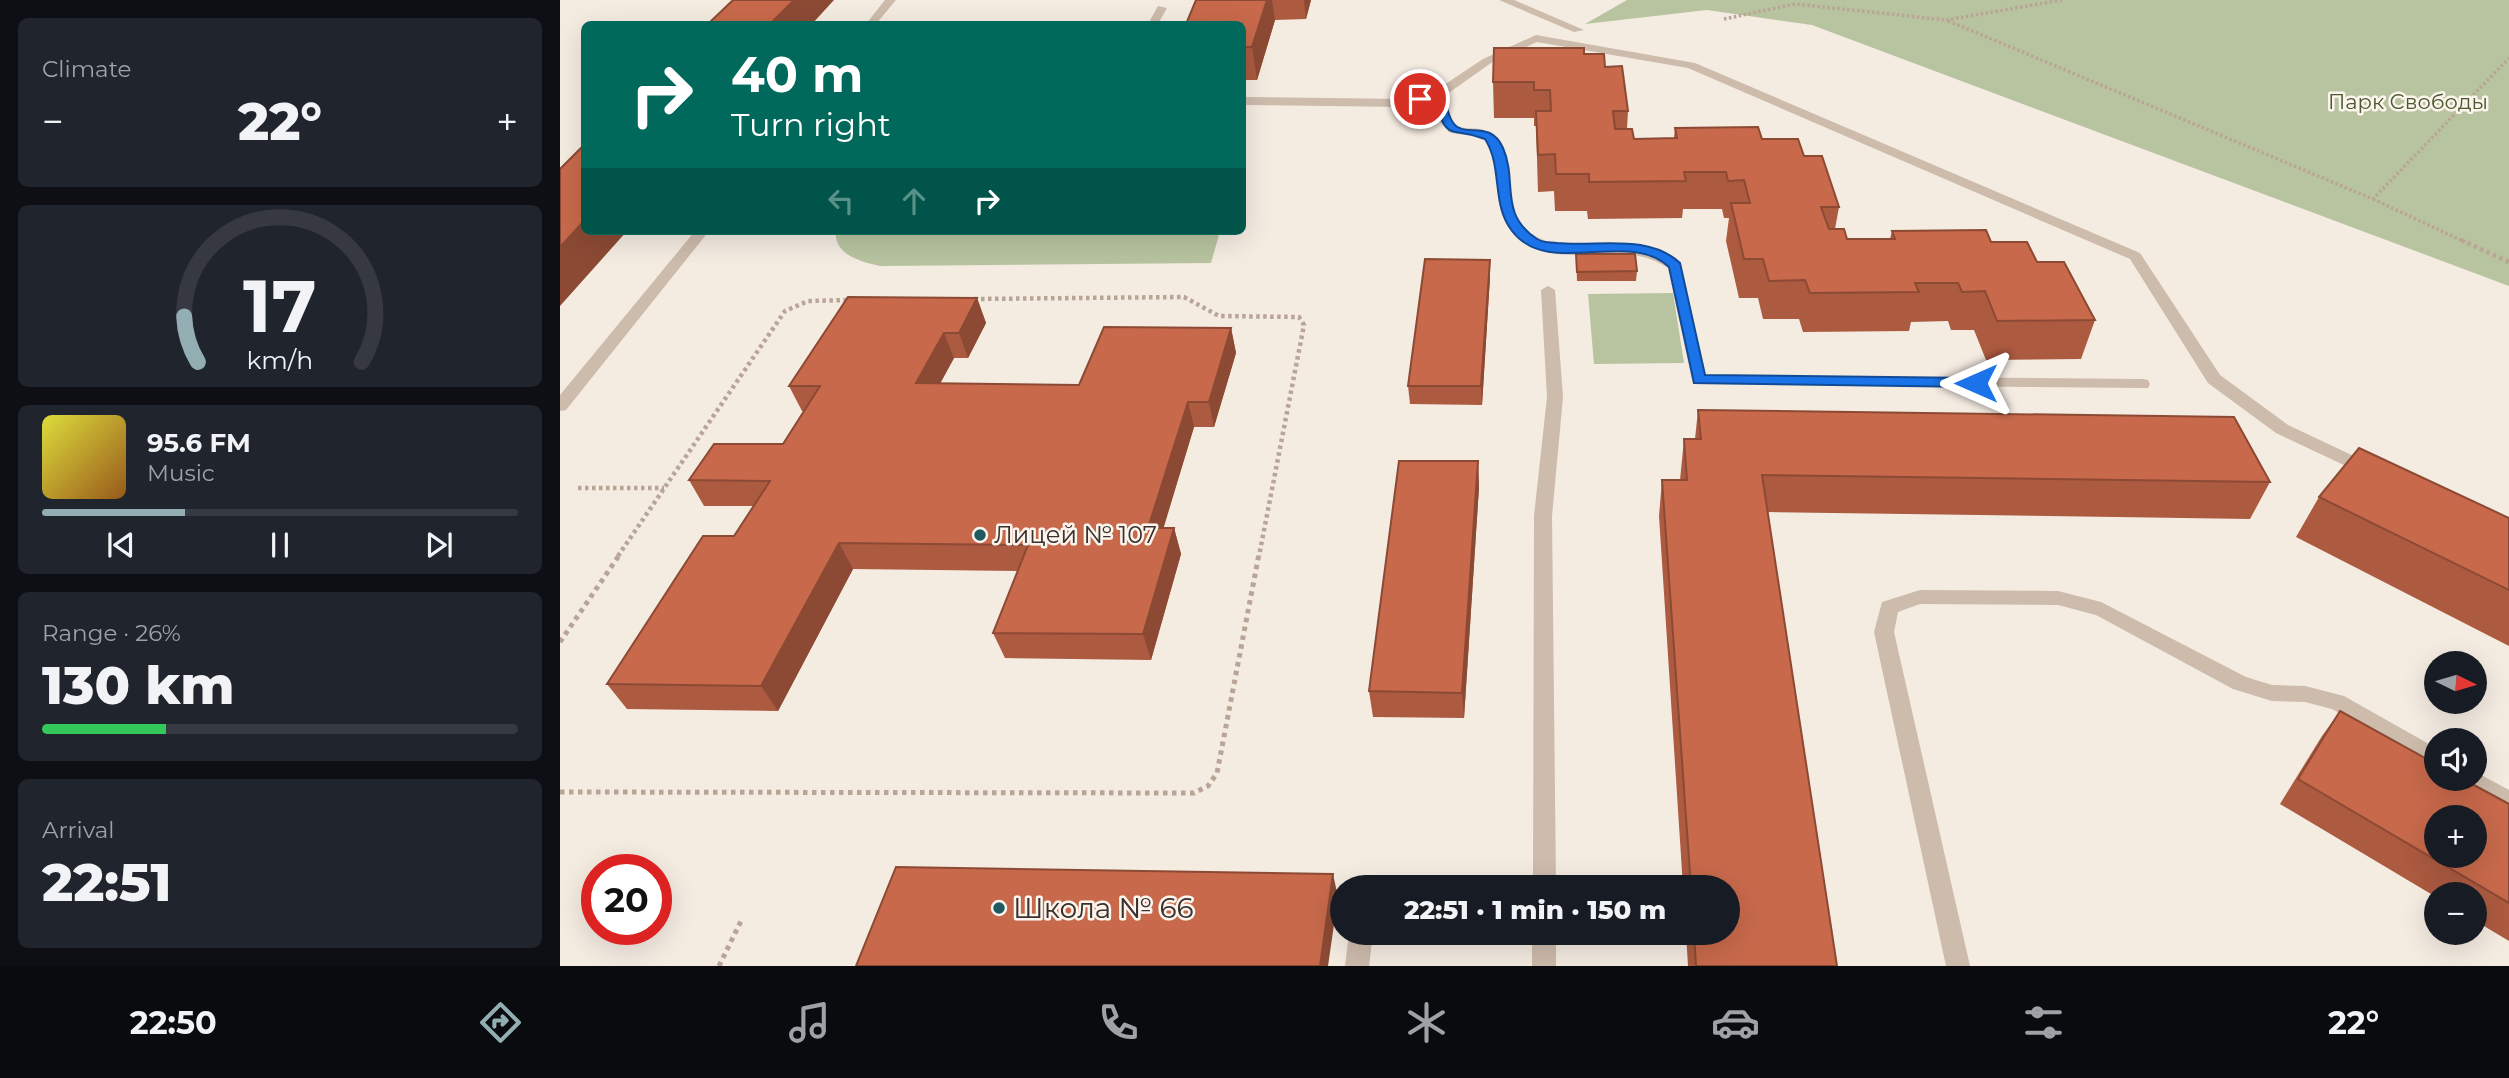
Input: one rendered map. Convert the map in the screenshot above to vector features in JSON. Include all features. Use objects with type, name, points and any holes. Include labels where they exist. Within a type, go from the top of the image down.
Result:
[{"type":"street","points":[[874,21],[891,0]]},
{"type":"street","points":[[1504,0],[1578,30]]},
{"type":"street","points":[[1155,21],[1162,8]]},
{"type":"street","points":[[1246,101],[1404,103],[1436,96],[1487,61],[1536,38],[1691,65],[2135,256],[2214,379],[2282,429],[2379,475]]},
{"type":"street","points":[[1436,96],[1448,125],[1456,131],[1478,132],[1490,136],[1497,149],[1507,214],[1518,231],[1536,245],[1635,248],[1662,254],[1675,266],[1699,380],[2142,384]]},
{"type":"street","points":[[560,406],[699,235]]},
{"type":"street","points":[[1544,875],[1543,516],[1555,397],[1548,290]]},
{"type":"street","points":[[1958,966],[1884,632],[1889,607],[1920,597],[2058,598],[2101,609],[2240,683],[2272,693],[2305,694],[2337,702],[2424,752]]},
{"type":"street","points":[[2487,789],[2509,802]]},
{"type":"street","points":[[1357,966],[1360,945]]},
{"type":"street","points":[[1544,945],[1544,966]]},
{"type":"path","points":[[1724,19],[1795,4],[1947,20],[2062,0]]},
{"type":"path","points":[[1947,20],[2373,199],[2509,262]]},
{"type":"path","points":[[2373,199],[2509,58]]},
{"type":"path","points":[[560,792],[1194,793],[1208,786],[1217,773],[1304,325],[1299,317],[1219,316],[1184,297],[968,299]]},
{"type":"path","points":[[560,642],[785,311],[794,303],[805,301],[860,300]]},
{"type":"path","points":[[578,488],[664,488]]},
{"type":"path","points":[[719,966],[741,921]]},
{"type":"green space","name":"Парк Свободы","points":[[1627,0],[2509,0],[2509,286],[1812,25],[1707,10],[1585,24]]},
{"type":"green space","points":[[836,235],[1219,235],[1211,263],[880,266],[850,256],[839,246]]},
{"type":"green space","points":[[1673,293],[1684,363],[1594,364],[1588,294]]},
{"type":"building","points":[[733,0],[794,0],[773,21],[711,21]]},
{"type":"building","points":[[1196,0],[1267,0],[1252,47],[1246,47],[1246,21],[1187,21]]},
{"type":"building","points":[[1494,48],[1584,48],[1584,54],[1604,54],[1605,67],[1622,66],[1628,111],[1613,111],[1615,129],[1632,129],[1634,139],[1677,138],[1675,128],[1758,127],[1762,139],[1798,139],[1804,156],[1822,156],[1839,207],[1821,207],[1829,229],[1844,229],[1847,239],[1895,239],[1892,231],[1986,230],[1991,242],[2027,242],[2037,262],[2064,262],[2095,320],[1997,321],[1985,291],[1962,292],[1958,283],[1915,283],[1919,292],[1810,293],[1805,280],[1769,281],[1763,259],[1744,259],[1731,203],[1750,203],[1744,180],[1728,181],[1726,172],[1684,172],[1686,181],[1589,182],[1589,174],[1556,174],[1555,154],[1538,155],[1536,111],[1551,111],[1550,90],[1534,90],[1534,82],[1493,82]]},
{"type":"building","points":[[581,148],[581,224],[560,247],[560,169]]},
{"type":"building","points":[[1576,254],[1635,254],[1637,271],[1577,272]]},
{"type":"building","points":[[1425,259],[1490,260],[1481,386],[1408,386]]},
{"type":"building","points":[[848,297],[977,298],[959,333],[944,333],[916,383],[1079,385],[1104,327],[1231,328],[1209,402],[1188,402],[1148,528],[1174,528],[1143,634],[993,633],[1028,545],[839,543],[761,686],[607,684],[703,536],[734,536],[770,481],[689,480],[714,444],[783,444],[820,386],[789,386]]},
{"type":"building","points":[[1698,410],[2234,417],[2270,482],[1762,475],[1837,966],[1696,966],[1695,945],[1740,945],[1740,875],[1690,875],[1662,480],[1687,480],[1684,439],[1701,439]]},
{"type":"building","points":[[2359,448],[2509,518],[2509,590],[2319,497]]},
{"type":"building","points":[[1399,461],[1478,461],[1462,693],[1369,691]]},
{"type":"building","points":[[2340,711],[2424,757],[2424,791],[2485,791],[2509,804],[2509,903],[2487,890],[2487,882],[2473,882],[2449,868],[2487,868],[2487,805],[2424,805],[2424,853],[2298,779]]},
{"type":"building","points":[[896,867],[1333,874],[1330,875],[1330,895],[1320,966],[856,966]]},
{"type":"place","name":"Лицей № 107","points":[[980,535]]},
{"type":"place","name":"Школа № 66","points":[[999,908]]},
{"type":"route","points":[[1420,99],[1436,96],[1448,125],[1456,131],[1478,132],[1490,136],[1497,149],[1507,214],[1518,231],[1536,245],[1635,248],[1662,254],[1675,266],[1699,380],[1976,383]]}]
